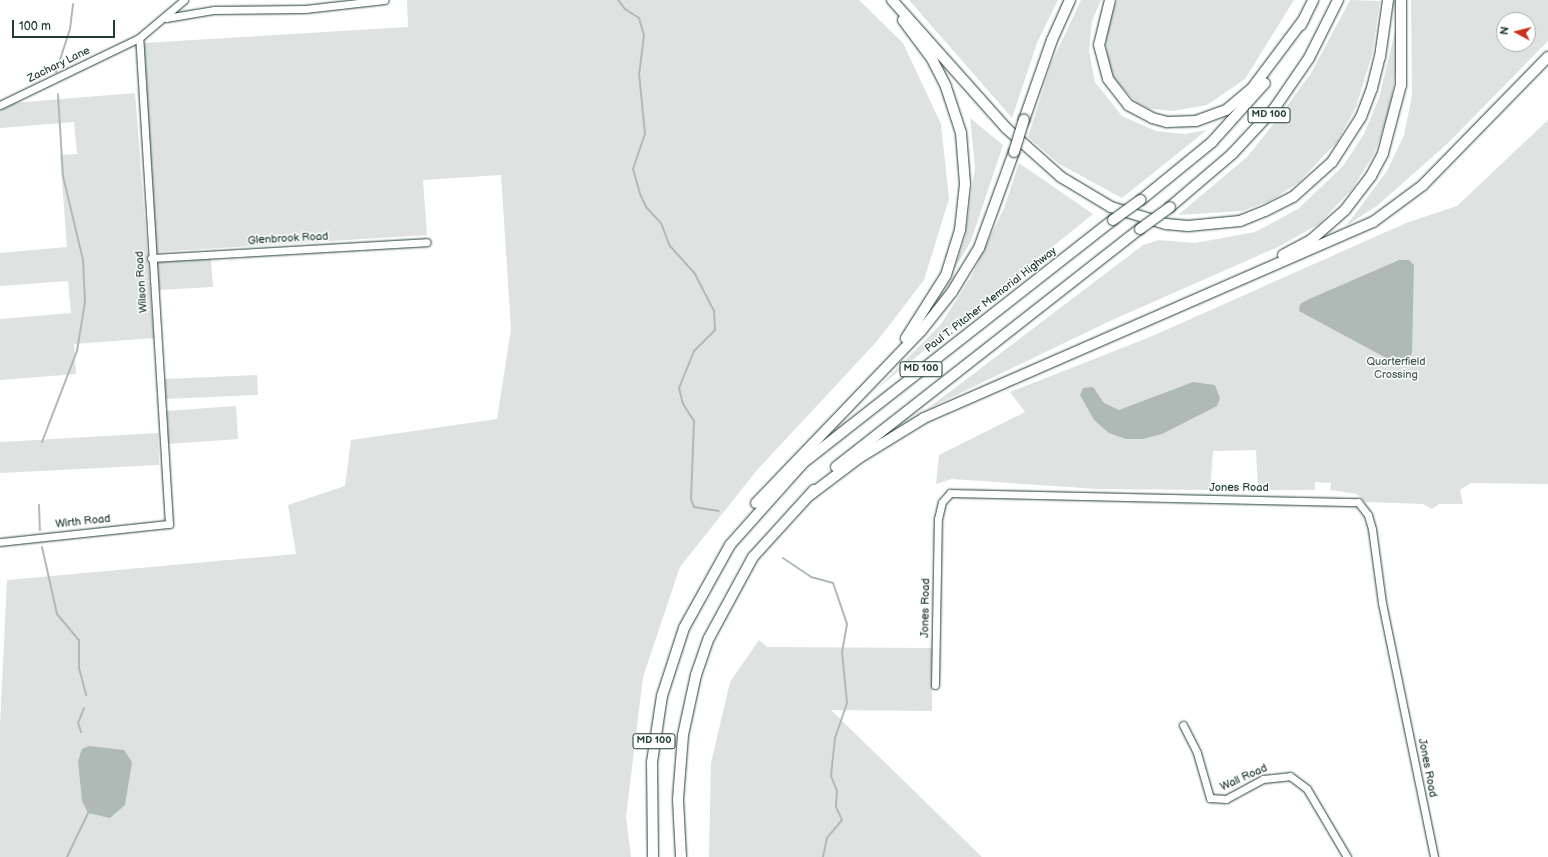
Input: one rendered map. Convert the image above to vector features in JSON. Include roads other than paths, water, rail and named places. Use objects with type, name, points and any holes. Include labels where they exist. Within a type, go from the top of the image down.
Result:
[{"type":"highway","points":[[875,378],[923,317],[946,275],[960,230],[966,184],[961,132],[946,87],[932,59],[887,0]]},
{"type":"highway","points":[[892,0],[1006,128],[1062,177],[1110,207],[1166,224],[1188,226],[1240,220],[1265,211],[1293,197],[1332,162],[1361,117],[1372,88],[1380,58],[1388,0]]},
{"type":"highway","points":[[716,566],[744,518],[771,484],[921,331],[966,271],[992,216],[1052,40],[1070,0]]},
{"type":"highway","points":[[1110,0],[1099,45],[1108,79],[1128,105],[1152,118],[1167,122],[1196,121],[1226,110],[1253,87],[1304,19]]},
{"type":"highway","name":"Paul T. Pitcher Memorial Highway","points":[[653,857],[652,762],[662,696],[684,628],[716,566],[748,520],[803,463],[1140,200],[1231,123],[1271,74],[1304,19],[1313,0]]},
{"type":"highway","name":"MD 100","points":[[681,857],[679,765],[696,675],[723,608],[753,557],[810,495],[854,452],[1170,207],[1232,154],[1274,109],[1309,58],[1338,0]]},
{"type":"highway","points":[[1201,296],[1311,240],[1345,210],[1371,176],[1383,153],[1398,108],[1401,0]]},
{"type":"highway","points":[[810,495],[859,458],[924,418],[1201,296],[1353,232],[1391,210],[1423,185],[1548,57]]},
{"type":"street","name":"Zachary Lane","points":[[0,105],[139,38],[166,18],[184,0]]},
{"type":"street","points":[[166,18],[214,10],[305,9],[384,0]]},
{"type":"street","name":"Wilson Road","points":[[139,38],[151,258],[169,524]]},
{"type":"street","name":"Glenbrook Road","points":[[151,258],[427,242]]},
{"type":"street","name":"Jones Road","points":[[936,685],[938,519],[942,502],[950,493],[1358,502],[1364,507],[1372,529],[1382,603],[1434,857]]},
{"type":"street","name":"Wirth Road","points":[[0,542],[169,524]]},
{"type":"street","name":"Wall Road","points":[[1184,725],[1197,753],[1210,798],[1226,799],[1263,779],[1290,776],[1307,789],[1347,857]]},
{"type":"waterway","points":[[618,0],[625,9],[639,18],[644,35],[639,73],[645,134],[633,169],[640,194],[646,207],[661,223],[670,246],[695,274],[714,311],[715,330],[694,351],[679,388],[683,404],[694,421],[691,499],[694,507],[719,511]]},
{"type":"waterway","points":[[56,72],[70,29],[73,4]]},
{"type":"waterway","points":[[42,442],[77,351],[85,302],[83,260],[63,176],[58,94]]},
{"type":"waterway","points":[[39,505],[40,530]]},
{"type":"waterway","points":[[42,547],[57,614],[79,640],[79,668],[86,695]]},
{"type":"waterway","points":[[783,558],[811,577],[833,583],[847,624],[842,652],[847,703],[835,738],[831,776],[837,791],[836,807],[842,820],[827,838],[823,857]]},
{"type":"waterway","points":[[81,732],[78,723],[84,708]]},
{"type":"waterway","points":[[67,857],[89,811]]},
{"type":"park label","name":"Quarterfield Crossing","points":[[1396,369]]}]
